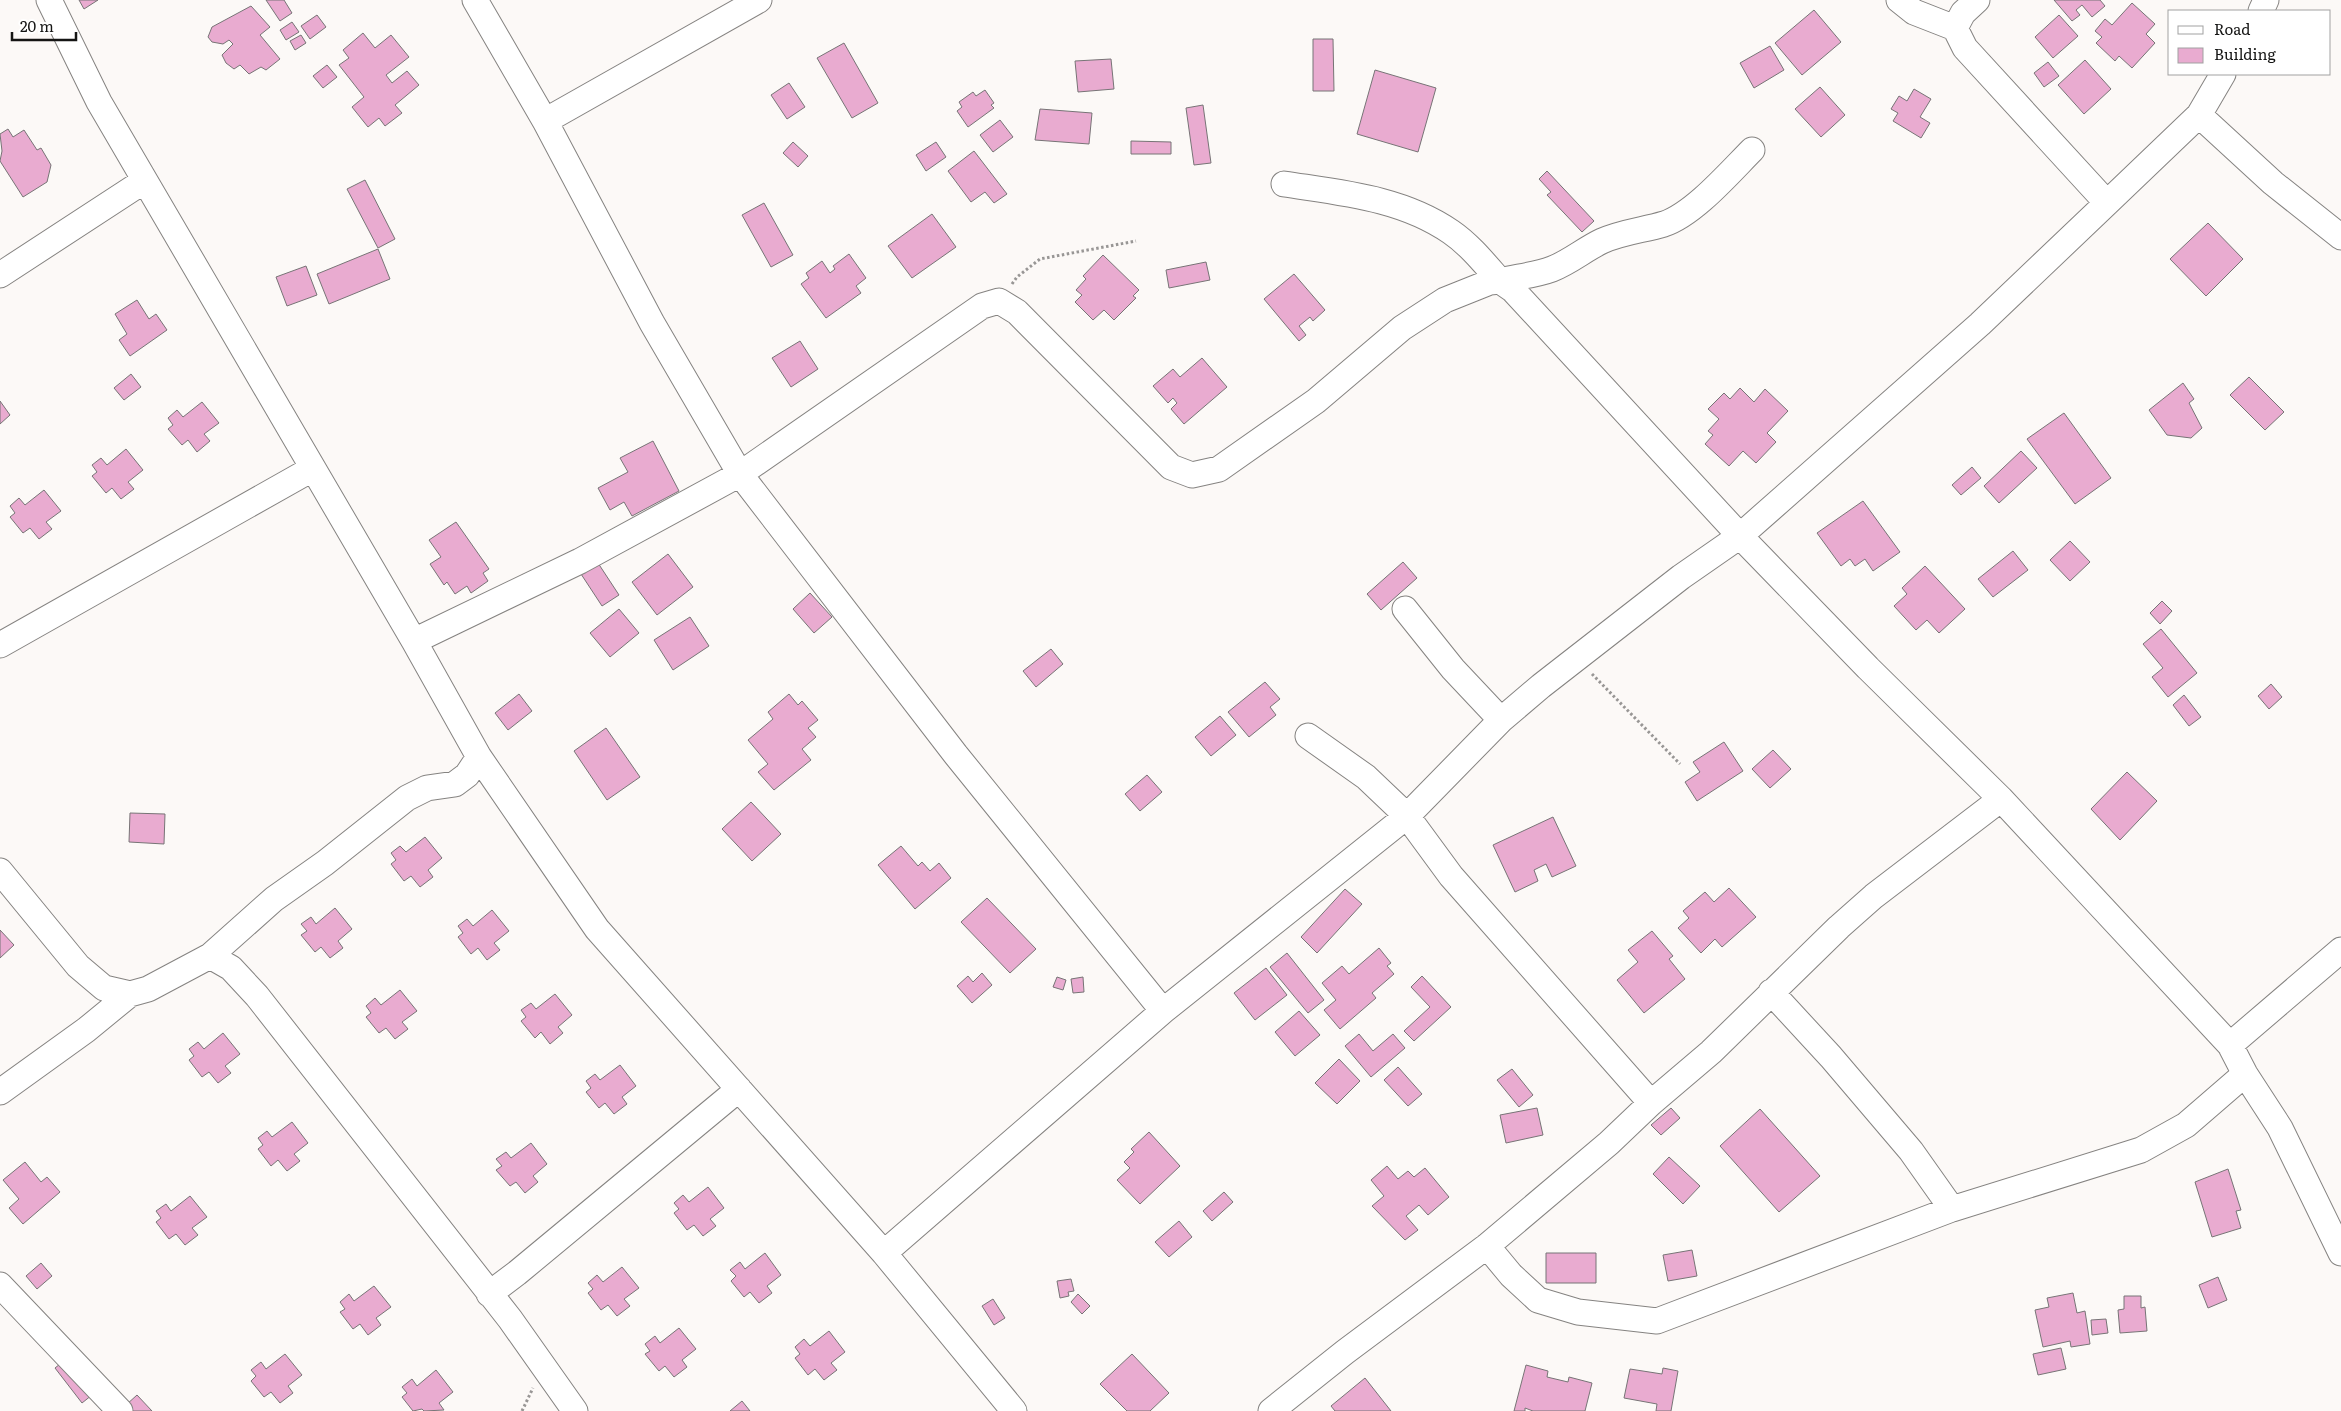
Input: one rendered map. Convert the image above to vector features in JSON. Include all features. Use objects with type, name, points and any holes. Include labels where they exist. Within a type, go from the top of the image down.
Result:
[{"type":"street","points":[[49,0],[98,102],[414,641],[479,757],[597,929],[884,1253],[1014,1411]]},
{"type":"street","points":[[475,0],[546,121],[652,323],[740,474],[956,755],[1163,1011]]},
{"type":"street","points":[[546,121],[759,0]]},
{"type":"street","points":[[1899,0],[1914,12],[1955,28],[1965,48],[2107,203]]},
{"type":"street","points":[[1955,28],[1963,13],[1977,0]]},
{"type":"street","points":[[884,1253],[1163,1011],[1407,816],[1501,720],[1576,658],[1681,577],[1740,536],[1980,324],[2107,203],[2199,115],[2223,75]]},
{"type":"street","points":[[2199,115],[2273,183],[2341,237]]},
{"type":"street","points":[[414,641],[580,562],[740,474],[982,306],[999,301],[1017,312],[1171,467],[1192,476],[1219,469],[1316,401],[1402,328],[1445,300],[1490,282],[1551,269],[1602,241],[1644,227],[1665,224],[1704,197],[1752,150]]},
{"type":"street","points":[[0,275],[144,181]]},
{"type":"street","points":[[1284,184],[1369,197],[1411,210],[1451,232],[1479,256],[1500,281],[1513,290],[1740,536],[1868,668],[2001,799],[2230,1045],[2245,1074],[2280,1128],[2341,1253]]},
{"type":"street","points":[[0,645],[312,469]]},
{"type":"street","points":[[1405,609],[1453,669],[1501,720]]},
{"type":"street","points":[[1308,736],[1366,777],[1407,816],[1451,876],[1651,1103]]},
{"type":"street","points":[[0,1092],[86,1030],[130,994],[148,988],[210,956],[274,899],[325,863],[407,798],[427,788],[455,784],[467,774],[479,757]]},
{"type":"street","points":[[1271,1411],[1345,1352],[1487,1246],[1609,1143],[1651,1103],[1711,1052],[1771,992],[1874,896],[2001,799]]},
{"type":"street","points":[[0,871],[78,966],[104,988],[130,994]]},
{"type":"street","points":[[2230,1045],[2341,950]]},
{"type":"street","points":[[210,956],[232,968],[257,996],[489,1294],[575,1411]]},
{"type":"street","points":[[1771,992],[1831,1057],[1911,1151],[1952,1209]]},
{"type":"street","points":[[1487,1246],[1511,1275],[1538,1300],[1578,1312],[1657,1321],[1952,1209],[2141,1150],[2186,1125],[2245,1074]]},
{"type":"street","points":[[489,1294],[517,1273],[739,1089]]},
{"type":"street","points":[[0,1285],[120,1411]]},
{"type":"path","points":[[999,301],[1017,276],[1040,259],[1136,241]]},
{"type":"path","points":[[1576,658],[1680,764]]},
{"type":"building","points":[[79,0],[98,0],[84,9]]},
{"type":"building","points":[[266,0],[284,0],[292,13],[280,21]]},
{"type":"building","points":[[2054,0],[2100,0],[2105,6],[2092,17],[2082,5],[2076,10],[2080,15],[2072,21]]},
{"type":"building","points":[[2132,3],[2155,24],[2146,34],[2155,43],[2132,68],[2119,56],[2115,61],[2096,43],[2102,37],[2095,31],[2105,19],[2112,25]]},
{"type":"building","points":[[251,6],[270,27],[260,35],[280,59],[266,70],[261,67],[249,74],[240,65],[234,69],[226,63],[222,55],[233,44],[229,40],[223,44],[212,42],[208,37],[212,27]]},
{"type":"building","points":[[1814,10],[1841,42],[1802,75],[1775,43]]},
{"type":"building","points":[[317,15],[326,27],[310,39],[301,26]]},
{"type":"building","points":[[2059,15],[2078,36],[2053,58],[2035,37]]},
{"type":"building","points":[[292,22],[299,32],[286,40],[280,30]]},
{"type":"building","points":[[363,33],[375,48],[391,35],[409,57],[386,75],[392,83],[407,71],[419,85],[395,105],[402,113],[385,126],[379,118],[368,127],[352,107],[364,97],[339,65],[349,58],[343,50]]},
{"type":"building","points":[[301,35],[306,43],[295,50],[290,41]]},
{"type":"building","points":[[1313,39],[1333,39],[1334,91],[1313,91]]},
{"type":"building","points":[[844,43],[878,103],[852,118],[817,58]]},
{"type":"building","points":[[1770,46],[1784,70],[1754,88],[1740,63]]},
{"type":"building","points":[[1111,59],[1114,89],[1078,92],[1075,61]]},
{"type":"building","points":[[2085,60],[2111,89],[2084,114],[2058,85]]},
{"type":"building","points":[[2048,62],[2059,76],[2044,87],[2034,73]]},
{"type":"building","points":[[327,65],[337,77],[323,88],[313,76]]},
{"type":"building","points":[[1375,70],[1436,88],[1418,152],[1357,134]]},
{"type":"building","points":[[789,83],[805,107],[787,119],[771,95]]},
{"type":"building","points":[[1820,87],[1845,115],[1821,137],[1795,109]]},
{"type":"building","points":[[1914,89],[1931,99],[1920,117],[1930,123],[1921,138],[1893,121],[1898,113],[1891,109],[1899,96],[1907,101]]},
{"type":"building","points":[[985,90],[994,103],[991,105],[994,108],[968,127],[957,111],[962,107],[959,102],[973,92],[976,96]]},
{"type":"building","points":[[1203,105],[1211,163],[1194,165],[1186,108]]},
{"type":"building","points":[[1040,109],[1092,113],[1089,144],[1035,140]]},
{"type":"building","points":[[1000,120],[1013,137],[993,152],[980,135]]},
{"type":"building","points":[[8,129],[13,137],[24,130],[37,150],[41,148],[51,165],[47,182],[23,197],[0,161],[2,151],[0,134]]},
{"type":"building","points":[[1131,141],[1171,142],[1171,154],[1131,154]]},
{"type":"building","points":[[793,142],[808,156],[798,167],[783,153]]},
{"type":"building","points":[[936,142],[946,157],[926,171],[916,155]]},
{"type":"building","points":[[974,151],[1007,194],[994,203],[985,192],[971,202],[948,171]]},
{"type":"building","points":[[1547,171],[1594,221],[1582,232],[1547,195],[1551,192],[1539,179]]},
{"type":"building","points":[[365,180],[395,239],[378,248],[347,189]]},
{"type":"building","points":[[764,203],[793,255],[771,267],[742,215]]},
{"type":"building","points":[[932,214],[956,247],[912,278],[888,246]]},
{"type":"building","points":[[2208,223],[2243,259],[2206,296],[2170,259]]},
{"type":"building","points":[[378,249],[390,279],[329,304],[317,274]]},
{"type":"building","points":[[849,254],[866,278],[856,286],[861,293],[826,318],[801,284],[809,278],[806,273],[822,261],[830,273],[835,269],[833,266]]},
{"type":"building","points":[[1103,255],[1139,290],[1133,296],[1136,298],[1114,320],[1104,310],[1093,320],[1075,302],[1082,295],[1076,290],[1086,279],[1083,276]]},
{"type":"building","points":[[1206,262],[1210,280],[1169,288],[1166,270]]},
{"type":"building","points":[[306,266],[317,295],[287,306],[276,277]]},
{"type":"building","points":[[1294,274],[1325,310],[1313,321],[1310,317],[1299,326],[1306,335],[1299,341],[1264,299]]},
{"type":"building","points":[[137,300],[149,319],[156,314],[167,330],[130,356],[119,340],[127,334],[115,314]]},
{"type":"building","points":[[800,341],[818,369],[791,387],[772,358]]},
{"type":"building","points":[[1202,358],[1227,387],[1184,424],[1171,409],[1177,403],[1173,398],[1168,403],[1153,386],[1173,369],[1180,377]]},
{"type":"building","points":[[131,374],[141,387],[124,400],[114,388]]},
{"type":"building","points":[[2249,377],[2284,412],[2265,430],[2230,395]]},
{"type":"building","points":[[2183,383],[2194,399],[2189,403],[2202,428],[2191,438],[2167,435],[2149,410]]},
{"type":"building","points":[[1740,388],[1754,402],[1765,389],[1788,411],[1767,433],[1776,442],[1756,463],[1743,451],[1729,466],[1705,444],[1713,435],[1708,431],[1719,419],[1708,409],[1724,393],[1730,399]]},
{"type":"building","points":[[0,401],[10,415],[0,424]]},
{"type":"building","points":[[202,402],[219,423],[204,434],[210,441],[197,452],[188,440],[182,445],[168,429],[173,425],[168,418],[177,410],[183,417]]},
{"type":"building","points":[[2064,413],[2111,478],[2075,504],[2027,439]]},
{"type":"building","points":[[653,441],[679,491],[632,516],[624,502],[610,510],[598,488],[628,472],[620,458]]},
{"type":"building","points":[[126,449],[143,470],[128,482],[134,489],[121,499],[112,488],[106,493],[92,476],[97,472],[92,465],[101,458],[107,465]]},
{"type":"building","points":[[2021,451],[2037,468],[1999,503],[1984,486]]},
{"type":"building","points":[[1972,467],[1981,478],[1961,495],[1952,485]]},
{"type":"building","points":[[44,490],[61,511],[46,522],[52,529],[39,539],[30,528],[23,533],[10,517],[15,513],[10,506],[19,498],[25,505]]},
{"type":"building","points":[[1863,501],[1900,552],[1873,571],[1865,559],[1855,566],[1850,559],[1841,566],[1817,533]]},
{"type":"building","points":[[456,522],[489,569],[483,573],[488,581],[471,593],[467,586],[455,594],[447,582],[444,585],[430,564],[441,557],[429,540]]},
{"type":"building","points":[[2070,541],[2090,562],[2070,581],[2050,560]]},
{"type":"building","points":[[2013,551],[2028,570],[1993,597],[1978,579]]},
{"type":"building","points":[[668,554],[693,587],[657,615],[632,582]]},
{"type":"building","points":[[1403,562],[1417,578],[1381,610],[1367,594]]},
{"type":"building","points":[[598,563],[619,595],[602,606],[581,574]]},
{"type":"building","points":[[1925,566],[1965,609],[1939,633],[1927,620],[1916,630],[1894,606],[1907,594],[1902,588]]},
{"type":"building","points":[[810,593],[832,617],[814,633],[793,609]]},
{"type":"building","points":[[2162,601],[2172,611],[2160,624],[2150,613]]},
{"type":"building","points":[[619,609],[639,633],[610,657],[590,633]]},
{"type":"building","points":[[690,617],[709,646],[673,670],[654,640]]},
{"type":"building","points":[[2161,629],[2197,673],[2168,697],[2152,677],[2163,668],[2143,644]]},
{"type":"building","points":[[1051,649],[1063,664],[1036,687],[1023,671]]},
{"type":"building","points":[[1265,682],[1280,699],[1270,707],[1276,715],[1249,737],[1228,712]]},
{"type":"building","points":[[2271,684],[2282,697],[2269,709],[2258,696]]},
{"type":"building","points":[[519,694],[532,711],[508,730],[495,713]]},
{"type":"building","points":[[789,694],[798,705],[802,701],[818,720],[808,728],[816,737],[802,749],[811,760],[774,790],[758,772],[768,764],[748,740],[773,719],[768,712]]},
{"type":"building","points":[[2184,695],[2201,717],[2189,726],[2173,705]]},
{"type":"building","points":[[1220,716],[1236,735],[1211,756],[1195,737]]},
{"type":"building","points":[[606,728],[640,777],[607,800],[574,751]]},
{"type":"building","points":[[1724,742],[1743,771],[1697,801],[1685,782],[1700,772],[1693,762]]},
{"type":"building","points":[[1773,750],[1791,769],[1770,788],[1752,769]]},
{"type":"building","points":[[2127,772],[2157,801],[2120,840],[2091,809]]},
{"type":"building","points":[[1147,775],[1162,792],[1140,811],[1125,794]]},
{"type":"building","points":[[751,802],[781,834],[752,861],[722,829]]},
{"type":"building","points":[[130,813],[165,814],[164,844],[129,842]]},
{"type":"building","points":[[1553,817],[1576,866],[1552,877],[1546,864],[1534,870],[1538,881],[1515,892],[1493,845]]},
{"type":"building","points":[[425,837],[442,858],[428,870],[433,877],[420,887],[411,876],[404,881],[391,864],[396,860],[391,853],[400,846],[406,852]]},
{"type":"building","points":[[901,846],[918,866],[922,862],[930,871],[939,863],[951,878],[915,909],[878,865]]},
{"type":"building","points":[[1729,888],[1756,917],[1722,947],[1715,939],[1701,953],[1678,928],[1689,918],[1683,911],[1705,892],[1714,902]]},
{"type":"building","points":[[1345,889],[1362,904],[1317,953],[1301,937]]},
{"type":"building","points":[[987,898],[1036,949],[1010,973],[961,922]]},
{"type":"building","points":[[335,908],[352,929],[338,941],[343,948],[330,958],[321,947],[315,952],[301,935],[307,931],[301,924],[311,917],[316,924]]},
{"type":"building","points":[[492,910],[509,931],[494,943],[500,950],[487,960],[478,948],[471,954],[458,937],[463,933],[458,926],[467,919],[473,926]]},
{"type":"building","points":[[0,930],[14,945],[0,958]]},
{"type":"building","points":[[1652,931],[1673,956],[1669,959],[1685,979],[1644,1013],[1617,980],[1638,962],[1628,950]]},
{"type":"building","points":[[1379,948],[1391,963],[1387,966],[1394,974],[1372,993],[1376,998],[1340,1029],[1324,1010],[1336,1000],[1322,983],[1342,966],[1349,974]]},
{"type":"building","points":[[1287,953],[1324,1000],[1308,1013],[1270,967]]},
{"type":"building","points":[[1266,968],[1287,995],[1255,1020],[1234,993]]},
{"type":"building","points":[[982,973],[992,985],[972,1003],[957,986],[968,976],[973,982]]},
{"type":"building","points":[[1422,976],[1451,1007],[1414,1041],[1404,1031],[1430,1007],[1411,987]]},
{"type":"building","points":[[1057,977],[1066,980],[1063,990],[1053,987]]},
{"type":"building","points":[[1083,977],[1084,992],[1073,993],[1071,979]]},
{"type":"building","points":[[400,990],[417,1011],[402,1022],[408,1029],[395,1039],[386,1028],[379,1033],[366,1017],[371,1013],[366,1006],[375,998],[381,1005]]},
{"type":"building","points":[[555,994],[572,1015],[558,1027],[563,1033],[550,1044],[541,1032],[535,1038],[521,1021],[526,1017],[521,1010],[531,1003],[536,1009]]},
{"type":"building","points":[[1299,1011],[1320,1035],[1295,1056],[1275,1032]]},
{"type":"building","points":[[223,1033],[240,1054],[225,1066],[231,1073],[218,1083],[209,1072],[202,1077],[189,1060],[194,1056],[189,1049],[198,1042],[204,1049]]},
{"type":"building","points":[[1359,1034],[1373,1051],[1393,1034],[1405,1048],[1371,1077],[1345,1046]]},
{"type":"building","points":[[1339,1059],[1360,1081],[1337,1104],[1315,1083]]},
{"type":"building","points":[[620,1065],[636,1086],[622,1097],[627,1104],[614,1114],[605,1103],[599,1108],[586,1092],[591,1088],[586,1081],[595,1074],[600,1080]]},
{"type":"building","points":[[1398,1067],[1422,1094],[1408,1106],[1384,1080]]},
{"type":"building","points":[[1512,1069],[1533,1095],[1519,1107],[1497,1080]]},
{"type":"building","points":[[1537,1108],[1543,1135],[1506,1143],[1500,1115]]},
{"type":"building","points":[[1671,1108],[1680,1118],[1661,1135],[1651,1125]]},
{"type":"building","points":[[1760,1109],[1820,1176],[1779,1212],[1720,1146]]},
{"type":"building","points":[[292,1122],[308,1143],[294,1154],[300,1161],[287,1171],[278,1160],[271,1166],[258,1149],[263,1145],[258,1138],[267,1131],[272,1137]]},
{"type":"building","points":[[1149,1132],[1180,1166],[1140,1204],[1117,1180],[1130,1168],[1124,1162],[1134,1152],[1131,1149]]},
{"type":"building","points":[[531,1143],[547,1164],[533,1176],[538,1182],[525,1193],[516,1182],[510,1186],[496,1170],[502,1166],[496,1159],[506,1152],[511,1158]]},
{"type":"building","points":[[1669,1157],[1700,1186],[1683,1204],[1653,1174]]},
{"type":"building","points":[[25,1162],[41,1182],[47,1177],[60,1192],[23,1224],[9,1208],[19,1199],[3,1180]]},
{"type":"building","points":[[1387,1166],[1398,1179],[1408,1171],[1414,1177],[1425,1168],[1449,1197],[1428,1215],[1419,1205],[1406,1216],[1418,1230],[1405,1240],[1372,1206],[1384,1196],[1371,1180]]},
{"type":"building","points":[[2228,1169],[2241,1210],[2236,1211],[2241,1228],[2212,1237],[2195,1182]]},
{"type":"building","points":[[708,1187],[724,1208],[710,1219],[716,1226],[703,1236],[694,1225],[687,1230],[674,1213],[679,1209],[674,1203],[683,1195],[689,1202]]},
{"type":"building","points":[[1224,1192],[1233,1202],[1212,1221],[1203,1211]]},
{"type":"building","points":[[190,1196],[207,1217],[192,1228],[198,1235],[185,1245],[176,1234],[169,1239],[156,1222],[161,1218],[156,1211],[166,1204],[171,1211]]},
{"type":"building","points":[[1179,1221],[1192,1237],[1169,1257],[1155,1242]]},
{"type":"building","points":[[1692,1250],[1697,1276],[1668,1281],[1663,1255]]},
{"type":"building","points":[[765,1253],[781,1275],[767,1286],[772,1293],[759,1303],[750,1292],[744,1297],[731,1281],[736,1276],[730,1270],[740,1262],[745,1269]]},
{"type":"building","points":[[1546,1253],[1596,1253],[1596,1283],[1546,1283]]},
{"type":"building","points":[[41,1263],[52,1276],[37,1289],[26,1276]]},
{"type":"building","points":[[622,1267],[639,1288],[624,1299],[630,1306],[617,1316],[608,1305],[601,1310],[588,1293],[593,1289],[588,1283],[597,1275],[603,1282]]},
{"type":"building","points":[[2218,1277],[2227,1300],[2208,1308],[2199,1285]]},
{"type":"building","points":[[1071,1279],[1074,1291],[1068,1292],[1069,1296],[1060,1298],[1057,1281]]},
{"type":"building","points":[[374,1286],[391,1307],[376,1318],[381,1325],[368,1335],[360,1324],[353,1329],[340,1312],[345,1309],[340,1302],[349,1294],[354,1301]]},
{"type":"building","points":[[2073,1293],[2077,1313],[2085,1311],[2090,1344],[2071,1347],[2070,1341],[2043,1347],[2035,1310],[2049,1307],[2047,1298]]},
{"type":"building","points":[[1078,1294],[1090,1306],[1082,1314],[1071,1302]]},
{"type":"building","points":[[2124,1296],[2141,1296],[2141,1308],[2145,1307],[2147,1331],[2120,1333],[2118,1310],[2124,1309]]},
{"type":"building","points":[[993,1299],[1005,1318],[994,1325],[982,1306]]},
{"type":"building","points":[[2106,1319],[2108,1333],[2092,1335],[2091,1320]]},
{"type":"building","points":[[679,1328],[696,1349],[682,1360],[687,1367],[674,1377],[665,1366],[659,1371],[645,1354],[650,1351],[645,1344],[655,1336],[660,1343]]},
{"type":"building","points":[[829,1331],[845,1352],[831,1363],[837,1370],[824,1380],[815,1369],[808,1375],[795,1358],[800,1354],[795,1347],[804,1339],[810,1346]]},
{"type":"building","points":[[2061,1348],[2066,1369],[2038,1375],[2033,1354]]},
{"type":"building","points":[[285,1354],[302,1375],[288,1386],[293,1393],[280,1403],[271,1392],[264,1397],[251,1381],[256,1376],[251,1370],[261,1362],[266,1369]]},
{"type":"building","points":[[1132,1354],[1169,1393],[1150,1411],[1127,1411],[1100,1384]]},
{"type":"building","points":[[65,1360],[92,1395],[82,1403],[55,1368]]},
{"type":"building","points":[[1526,1365],[1548,1371],[1547,1377],[1568,1382],[1569,1377],[1592,1383],[1585,1411],[1533,1411],[1525,1408],[1525,1411],[1514,1411]]},
{"type":"building","points":[[1663,1368],[1678,1371],[1671,1411],[1656,1411],[1657,1404],[1624,1398],[1630,1369],[1662,1374]]},
{"type":"building","points":[[436,1370],[453,1392],[439,1403],[444,1410],[424,1411],[422,1409],[413,1411],[402,1397],[407,1393],[402,1387],[412,1379],[417,1386]]},
{"type":"building","points":[[1365,1378],[1391,1411],[1335,1411],[1331,1406]]},
{"type":"building","points":[[137,1395],[152,1411],[131,1411],[126,1405]]},
{"type":"building","points":[[742,1401],[750,1411],[730,1411]]}]
